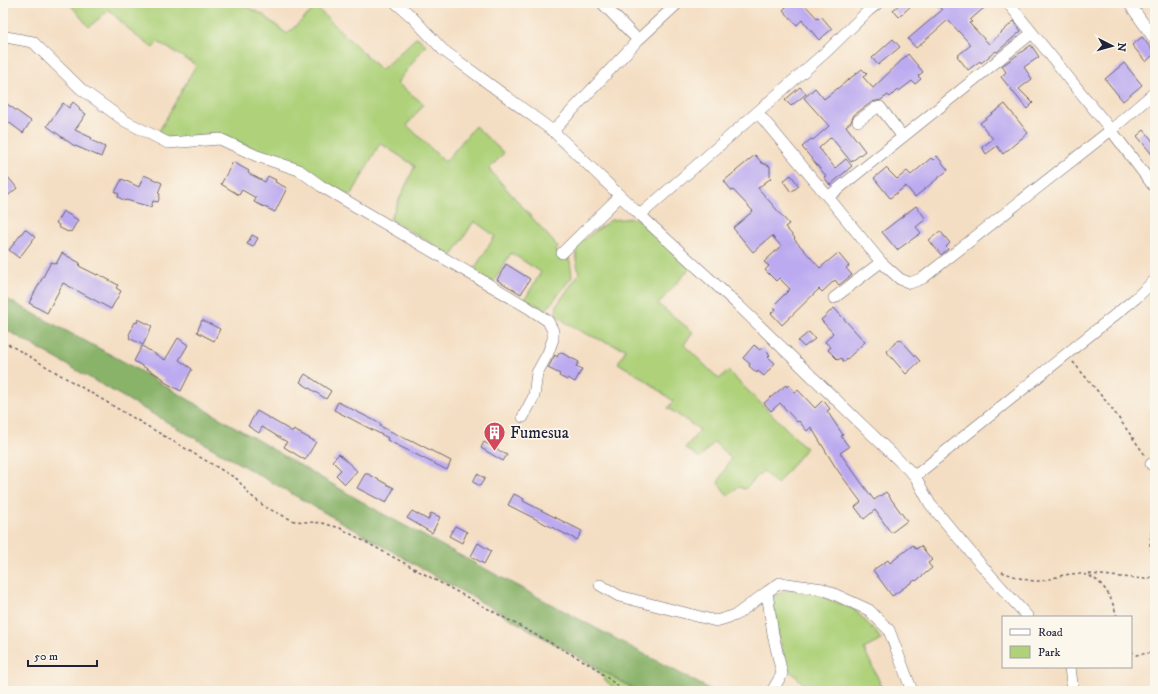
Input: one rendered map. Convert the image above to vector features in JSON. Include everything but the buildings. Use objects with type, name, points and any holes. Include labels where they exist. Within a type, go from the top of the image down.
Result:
[{"type":"street","points":[[396,3],[411,16],[443,50],[553,131],[640,215],[737,304],[915,476],[930,504],[983,567],[1027,616]]},
{"type":"street","points":[[602,3],[638,40]]},
{"type":"street","points":[[553,131],[638,40],[678,3]]},
{"type":"street","points":[[860,3],[868,11]]},
{"type":"street","points":[[640,215],[828,51],[878,3]]},
{"type":"street","points":[[1008,3],[1111,130],[1155,188]]},
{"type":"street","points":[[1129,3],[1155,40]]},
{"type":"street","points":[[828,197],[1032,33]]},
{"type":"street","points":[[3,38],[6,37],[33,42],[81,89],[125,121],[168,144],[220,139],[257,156],[299,170],[321,186],[527,307],[548,321],[553,331],[554,339],[537,373],[534,396],[523,417]]},
{"type":"street","points":[[758,113],[881,262],[900,279],[910,283],[923,278],[1111,130],[1155,92]]},
{"type":"street","points":[[858,121],[876,108],[880,108],[904,137]]},
{"type":"street","points":[[562,253],[620,196]]},
{"type":"street","points":[[834,298],[881,262]]},
{"type":"street","points":[[915,476],[1136,298],[1155,280]]},
{"type":"street","points":[[600,585],[620,596],[716,620],[736,615],[780,583],[823,589],[869,610],[889,630],[912,691]]},
{"type":"street","points":[[767,592],[773,634],[782,674],[772,691]]},
{"type":"street","points":[[1070,668],[1072,684],[1070,691]]},
{"type":"path","points":[[3,341],[237,479],[249,494],[265,506],[294,522],[322,523],[340,528],[591,665],[624,691]]},
{"type":"path","points":[[1066,354],[1110,406],[1153,463]]},
{"type":"path","points":[[1155,494],[1150,545],[1155,564]]},
{"type":"path","points":[[1000,571],[1040,581],[1065,574],[1088,574],[1145,579],[1155,576]]},
{"type":"path","points":[[1088,574],[1102,585],[1113,600],[1117,616]]},
{"type":"path","points":[[1132,652],[1136,655],[1155,652]]},
{"type":"green space","points":[[69,3],[238,3],[262,14],[287,34],[316,7],[381,70],[417,37],[426,45],[397,83],[424,104],[407,125],[445,162],[475,126],[504,153],[489,169],[558,247],[555,252],[565,256],[569,260],[572,277],[546,310],[525,299],[541,272],[511,253],[493,283],[473,271],[495,236],[474,221],[452,256],[390,219],[415,166],[380,143],[351,196],[272,157],[218,133],[175,140],[158,133],[196,65],[158,42],[153,48],[135,35],[109,10],[89,27]]},
{"type":"green space","points":[[635,218],[662,240],[690,268],[658,304],[693,332],[684,345],[719,379],[728,371],[806,448],[777,484],[763,471],[745,489],[738,487],[728,496],[718,483],[731,458],[714,442],[700,458],[685,448],[700,430],[668,408],[673,401],[644,379],[618,363],[626,349],[579,330],[562,320],[556,314],[557,305],[579,274],[576,259],[577,244],[611,220]]},
{"type":"green space","points":[[3,297],[128,364],[383,514],[713,691],[638,691],[3,328]]},
{"type":"green space","points":[[789,589],[819,595],[855,610],[876,632],[881,640],[864,649],[884,691],[850,691],[839,686],[819,691],[805,685],[787,668],[776,626],[771,598]]},
{"type":"green space","points":[[592,665],[638,691],[617,691]]},
{"type":"place","name":"Fumesua","points":[[494,452]]}]
